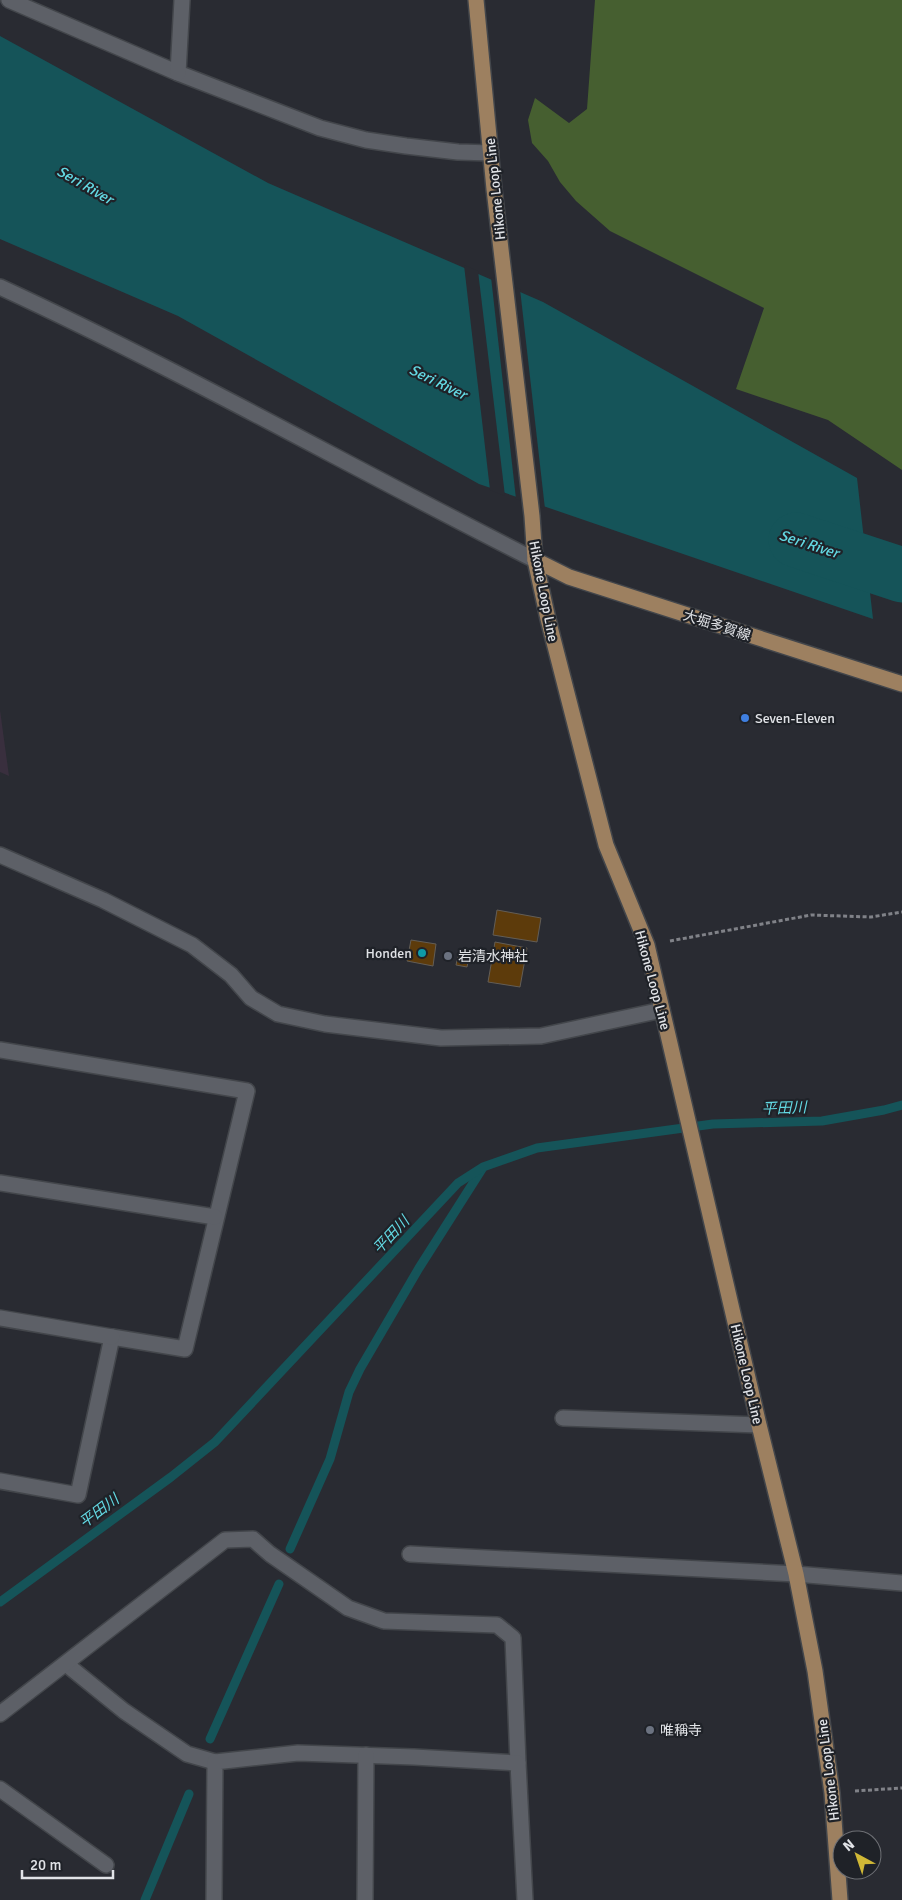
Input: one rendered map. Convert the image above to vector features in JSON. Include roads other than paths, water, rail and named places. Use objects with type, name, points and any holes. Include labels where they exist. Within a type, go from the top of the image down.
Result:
[{"type":"main road","name":"Hikone Loop Line","points":[[476,0],[494,189],[532,516],[535,560],[548,619],[606,845],[647,945],[759,1425],[796,1574],[815,1671],[832,1793],[840,1900]]},
{"type":"main road","name":"大堀多賀線","points":[[535,560],[568,577],[902,684]]},
{"type":"street","points":[[178,73],[182,0]]},
{"type":"street","points":[[12,1],[178,73],[320,128],[366,140],[458,152],[491,153]]},
{"type":"street","points":[[0,287],[65,317],[212,392],[535,560]]},
{"type":"street","points":[[0,855],[103,900],[192,945],[231,975],[251,998],[278,1014],[325,1024],[441,1038],[541,1036],[662,1010]]},
{"type":"street","points":[[0,1050],[247,1091],[215,1217],[185,1349],[0,1318]]},
{"type":"street","points":[[0,1183],[215,1217]]},
{"type":"street","points":[[0,1481],[78,1495],[112,1337]]},
{"type":"street","points":[[563,1418],[759,1425]]},
{"type":"street","points":[[0,1714],[225,1540],[253,1539],[270,1554],[348,1608],[384,1622],[498,1625],[513,1638],[525,1900]]},
{"type":"street","points":[[410,1554],[796,1574],[902,1583]]},
{"type":"street","points":[[66,1664],[124,1711],[187,1754],[215,1762],[298,1753],[518,1763]]},
{"type":"street","points":[[365,1900],[366,1755]]},
{"type":"street","points":[[214,1900],[215,1762]]},
{"type":"street","points":[[0,1789],[106,1865]]},
{"type":"water","points":[[0,36],[268,183],[543,302],[857,478],[873,619],[479,484],[178,316],[0,239]]},
{"type":"waterway","name":"Seri River","points":[[796,540],[902,575]]},
{"type":"waterway","name":"平田川","points":[[0,1602],[171,1477],[215,1442],[458,1183],[483,1167],[537,1148],[713,1124],[822,1121],[902,1105]]},
{"type":"waterway","points":[[290,1549],[330,1459],[349,1392],[360,1369],[419,1268],[482,1169]]},
{"type":"waterway","points":[[210,1739],[279,1584]]},
{"type":"waterway","points":[[145,1900],[189,1794]]},
{"type":"place","name":"Seven-Eleven","points":[[745,718]]},
{"type":"place","name":"Honden","points":[[422,953]]},
{"type":"place","name":"岩清水神社","points":[[448,956]]},
{"type":"place","name":"唯稱寺","points":[[650,1730]]}]
